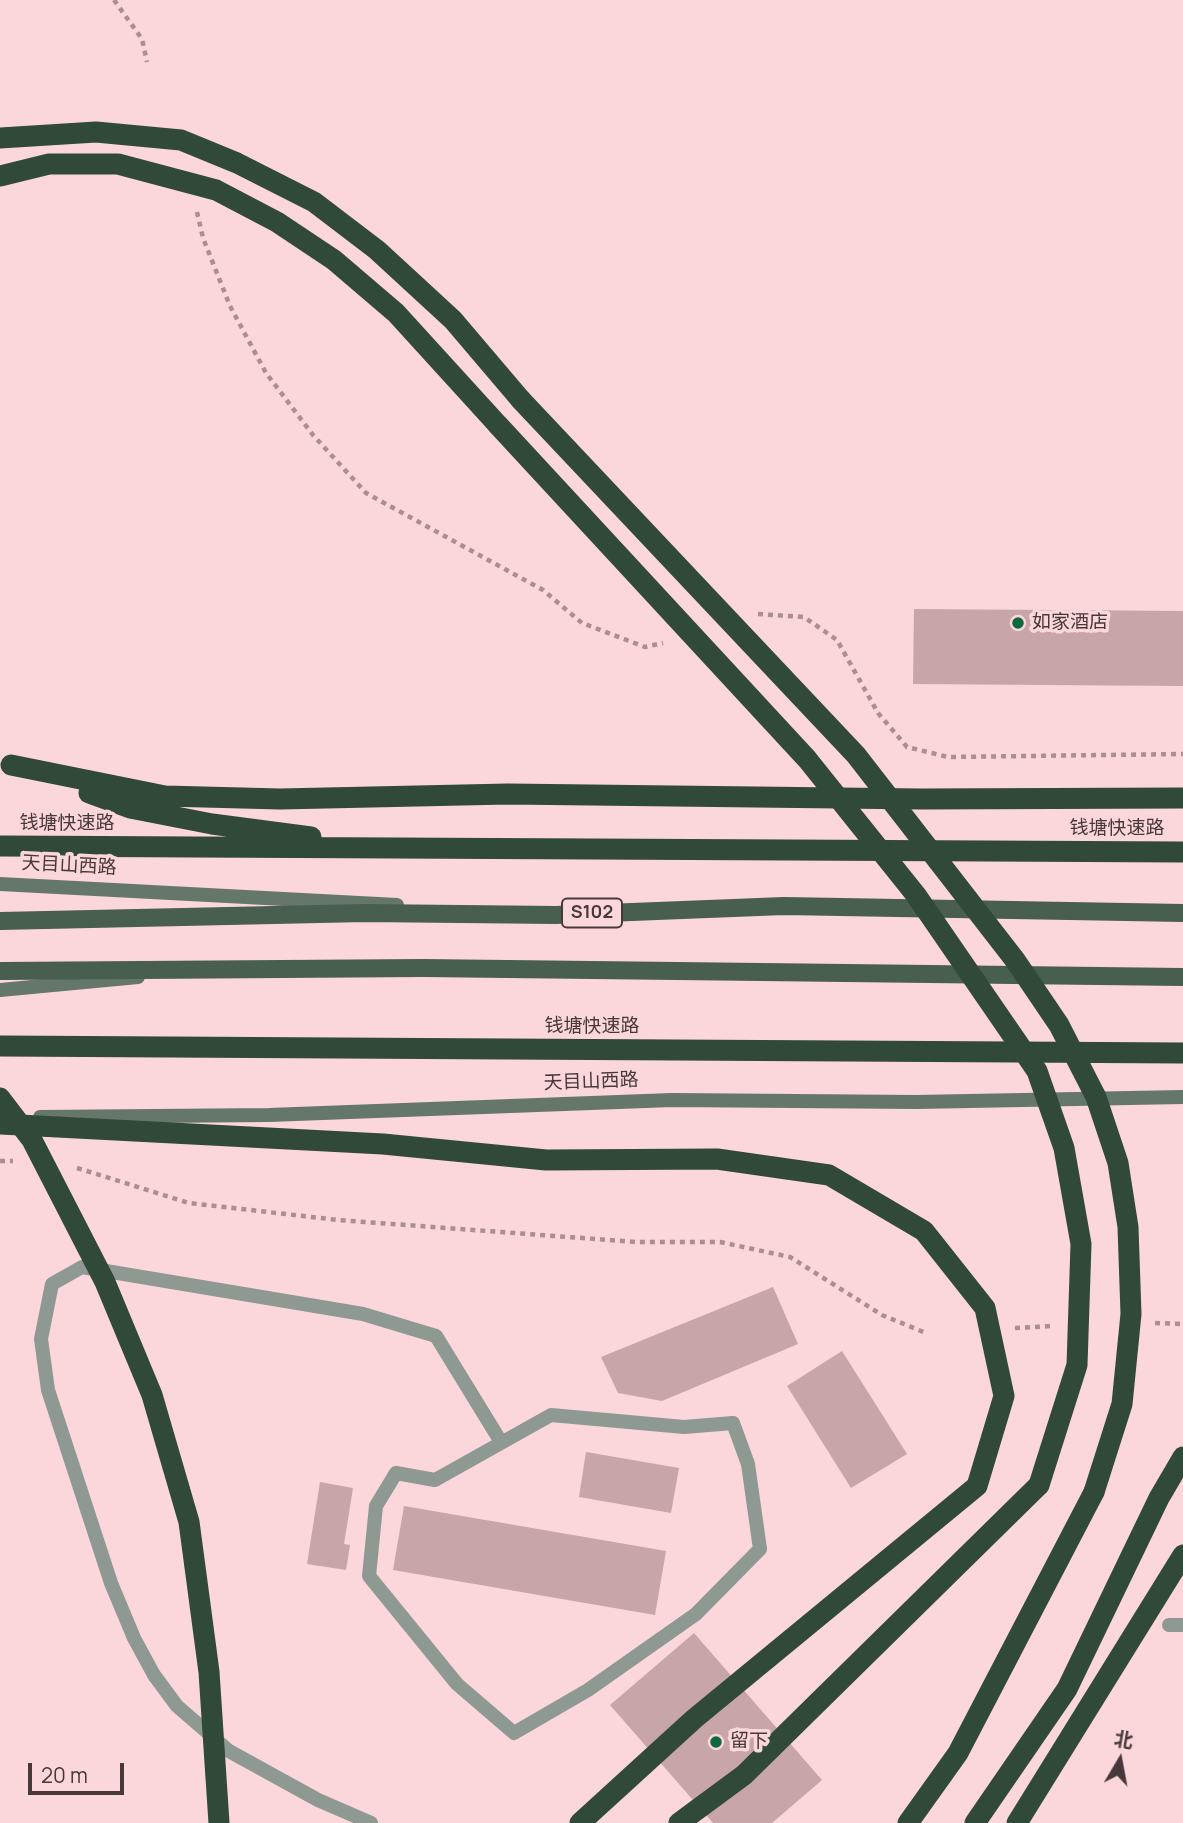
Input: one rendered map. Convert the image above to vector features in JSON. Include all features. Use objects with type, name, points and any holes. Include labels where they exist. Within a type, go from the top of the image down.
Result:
[{"type":"highway","points":[[0,138],[96,132],[181,140],[237,163],[314,202],[377,250],[453,320],[521,400],[856,755],[1015,960],[1059,1025],[1096,1097],[1118,1163],[1128,1227],[1131,1314],[1122,1404],[1094,1492],[958,1753],[908,1823]]},
{"type":"highway","points":[[0,176],[49,164],[118,164],[216,190],[277,222],[334,260],[396,313],[807,759],[916,895],[1037,1072],[1064,1148],[1081,1244],[1076,1365],[1039,1485],[744,1775],[679,1823]]},
{"type":"highway","points":[[5,762],[165,796],[280,799],[508,794],[920,799],[1183,798]]},
{"type":"highway","points":[[5,762],[130,808],[212,824],[323,838],[463,849]]},
{"type":"highway","name":"钱塘快速路","points":[[0,846],[1183,852]]},
{"type":"highway","name":"钱塘快速路","points":[[0,1046],[1183,1053]]},
{"type":"highway","points":[[0,1098],[33,1140],[87,1246],[152,1395],[189,1522],[209,1672],[219,1823]]},
{"type":"highway","points":[[0,1124],[383,1144],[546,1160],[717,1159],[829,1175],[924,1231],[985,1308],[1004,1396],[977,1486],[694,1719],[580,1823]]},
{"type":"highway","points":[[975,1823],[1067,1689],[1159,1498],[1183,1457]]},
{"type":"highway","points":[[1017,1823],[1183,1555]]},
{"type":"main road","name":"天目山西路","points":[[0,884],[556,915]]},
{"type":"main road","name":"天目山西路","points":[[0,921],[365,913],[556,915],[785,906],[1183,913]]},
{"type":"main road","points":[[0,971],[424,968],[1183,977]]},
{"type":"main road","points":[[0,990],[215,970]]},
{"type":"main road","name":"天目山西路","points":[[0,1117],[269,1115],[672,1100],[916,1102],[1183,1097]]},
{"type":"lane","points":[[371,1823],[318,1800],[229,1751],[177,1706],[154,1675],[134,1638],[107,1573],[48,1390],[41,1339],[52,1284],[82,1267],[363,1314],[436,1336],[501,1442]]},
{"type":"lane","points":[[551,1415],[684,1427],[733,1423],[748,1464],[760,1549],[695,1614],[588,1689],[514,1732],[457,1684],[369,1576],[376,1506],[396,1473],[435,1480],[501,1442],[551,1415]]},
{"type":"path","points":[[114,0],[142,40],[147,62]]},
{"type":"path","points":[[196,205],[203,237],[230,306],[266,373],[313,435],[366,493],[543,590],[582,623],[645,647],[669,642]]},
{"type":"path","points":[[751,615],[764,612],[804,617],[837,640],[877,713],[907,747],[948,757],[1183,754]]},
{"type":"path","points":[[0,1161],[26,1162]]},
{"type":"path","points":[[66,1164],[189,1203],[338,1220],[636,1242],[720,1242],[790,1257],[882,1315],[926,1333]]},
{"type":"building","points":[[914,609],[1183,611],[1183,686],[913,684]]},
{"type":"building","points":[[773,1287],[798,1344],[662,1401],[618,1393],[601,1357]]},
{"type":"building","points":[[842,1351],[907,1454],[851,1488],[787,1386]]},
{"type":"building","points":[[586,1452],[679,1468],[671,1513],[579,1497]]},
{"type":"building","points":[[320,1482],[353,1488],[344,1544],[350,1545],[346,1570],[307,1564]]},
{"type":"building","points":[[404,1506],[666,1551],[655,1615],[393,1570]]},
{"type":"building","name":"留下","points":[[694,1633],[822,1780],[772,1823],[713,1823],[610,1705]]},
{"type":"place","name":"如家酒店","points":[[1018,623]]},
{"type":"place","name":"留下","points":[[716,1742]]}]
